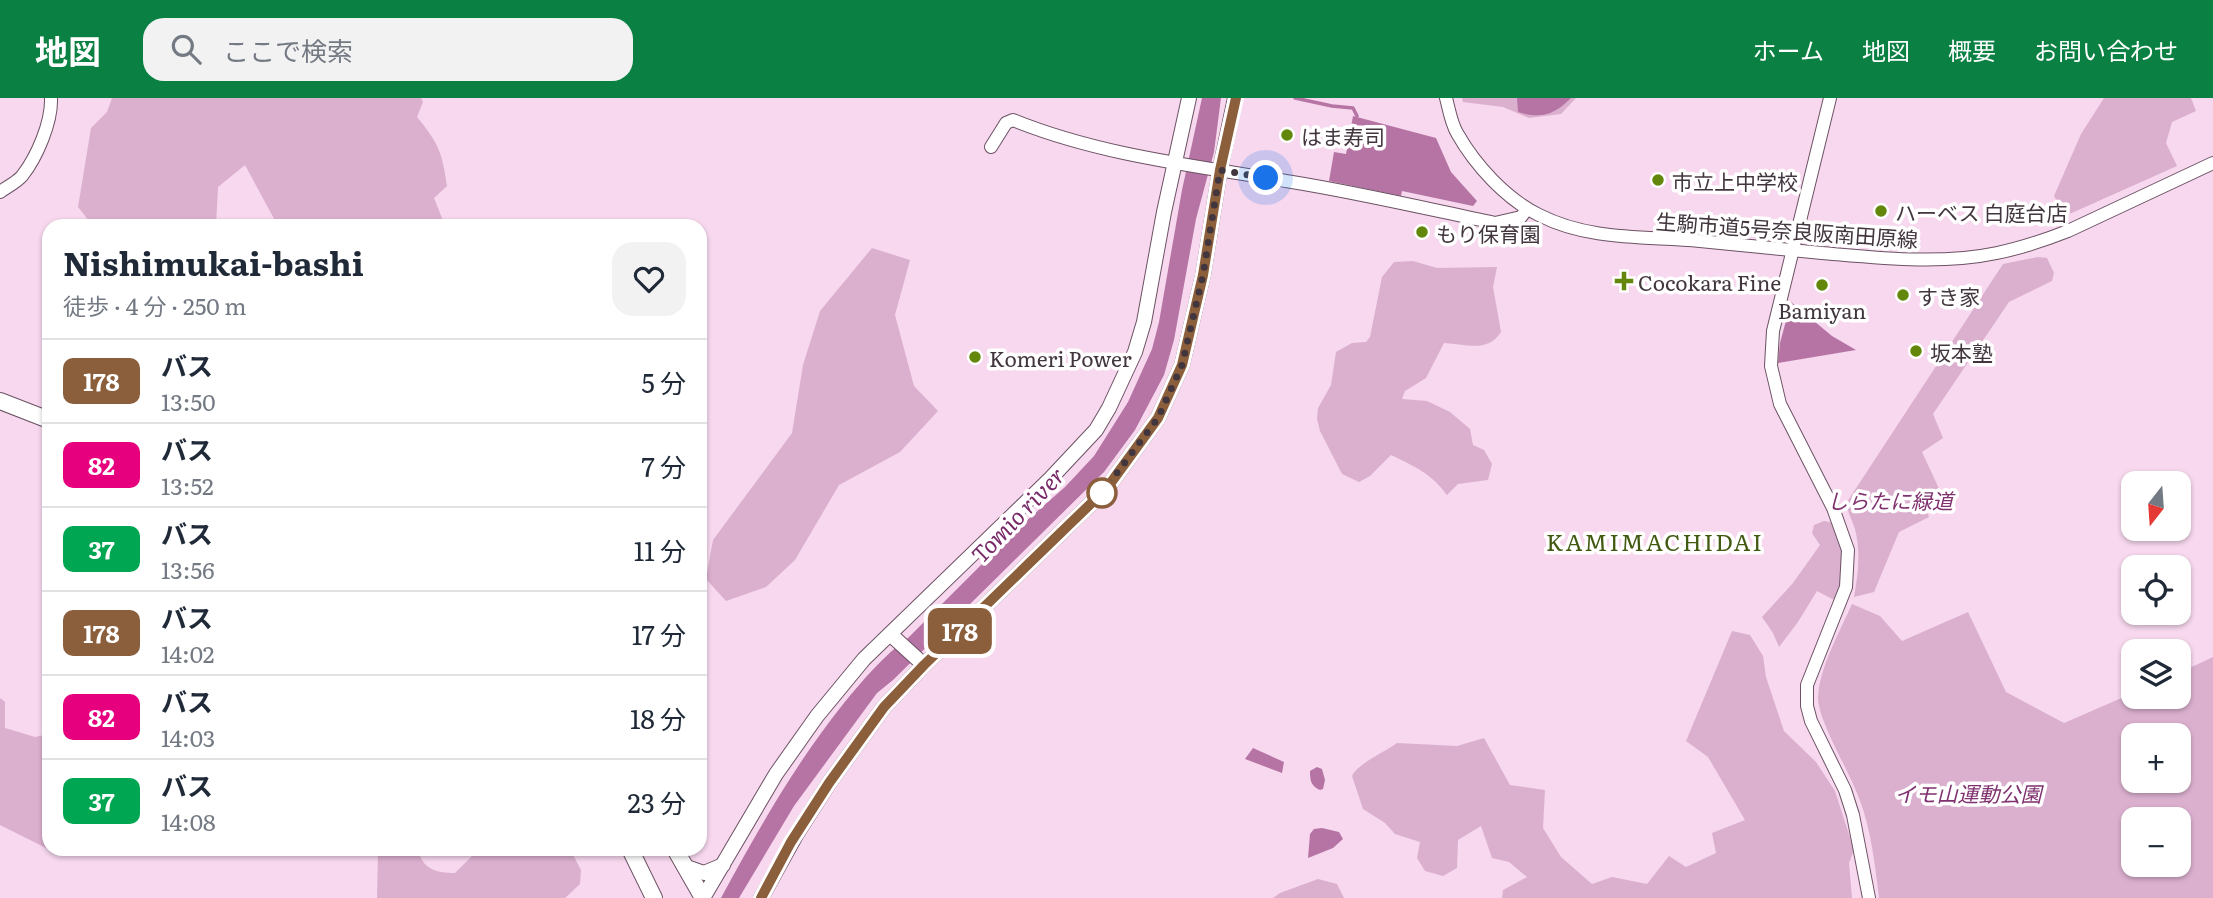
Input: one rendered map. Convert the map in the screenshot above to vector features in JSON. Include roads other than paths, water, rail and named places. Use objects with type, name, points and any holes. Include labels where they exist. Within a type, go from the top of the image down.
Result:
[{"type":"highway","points":[[0,401],[42,417]]},
{"type":"highway","points":[[633,856],[654,898]]},
{"type":"highway","points":[[679,856],[703,898]]},
{"type":"main road","points":[[703,898],[757,803],[817,716],[864,659],[1050,479],[1096,429],[1135,352],[1144,322],[1174,162],[1189,98]]},
{"type":"main road","points":[[761,898],[791,842],[829,783],[884,707],[1107,488],[1158,418],[1182,365],[1203,275],[1220,170],[1236,98]]},
{"type":"main road","points":[[890,634],[924,665]]},
{"type":"main road","points":[[684,866],[704,873],[723,864]]},
{"type":"street","points":[[0,192],[22,177],[44,135],[51,98]]},
{"type":"street","name":"生駒市道5号奈良阪南田原線","points":[[1446,98],[1456,131],[1468,150],[1507,193],[1527,209],[1558,224],[1598,235],[1689,240],[1882,258],[1931,260],[1997,253],[2068,231],[2213,163]]},
{"type":"street","points":[[1830,98],[1773,331],[1771,366],[1780,404],[1833,508],[1848,550],[1846,587],[1807,685],[1807,706],[1811,721],[1849,802],[1869,898]]},
{"type":"street","points":[[991,147],[1006,123],[1013,120],[1071,142],[1296,182],[1496,223],[1521,217],[1527,209]]},
{"type":"waterway","points":[[1295,98],[1353,108],[1357,116]]},
{"type":"place","name":"はま寿司","points":[[1287,135]]},
{"type":"place","name":"市立上中学校","points":[[1658,180]]},
{"type":"place","name":"ハーベス 白庭台店","points":[[1881,211]]},
{"type":"place","name":"もり保育園","points":[[1422,232]]},
{"type":"place","name":"Cocokara Fine","points":[[1624,281]]},
{"type":"place","name":"Bamiyan","points":[[1822,285]]},
{"type":"place","name":"すき家","points":[[1903,295]]},
{"type":"place","name":"坂本塾","points":[[1916,351]]},
{"type":"place","name":"Komeri Power","points":[[975,357]]},
{"type":"district","name":"KAMIMACHIDAI","points":[[1655,541]]},
{"type":"park label","name":"しらたに緑道","points":[[1890,499]]},
{"type":"park label","name":"イモ山運動公園","points":[[1968,792]]},
{"type":"water label","name":"Tomio river","points":[[1017,514]]}]
